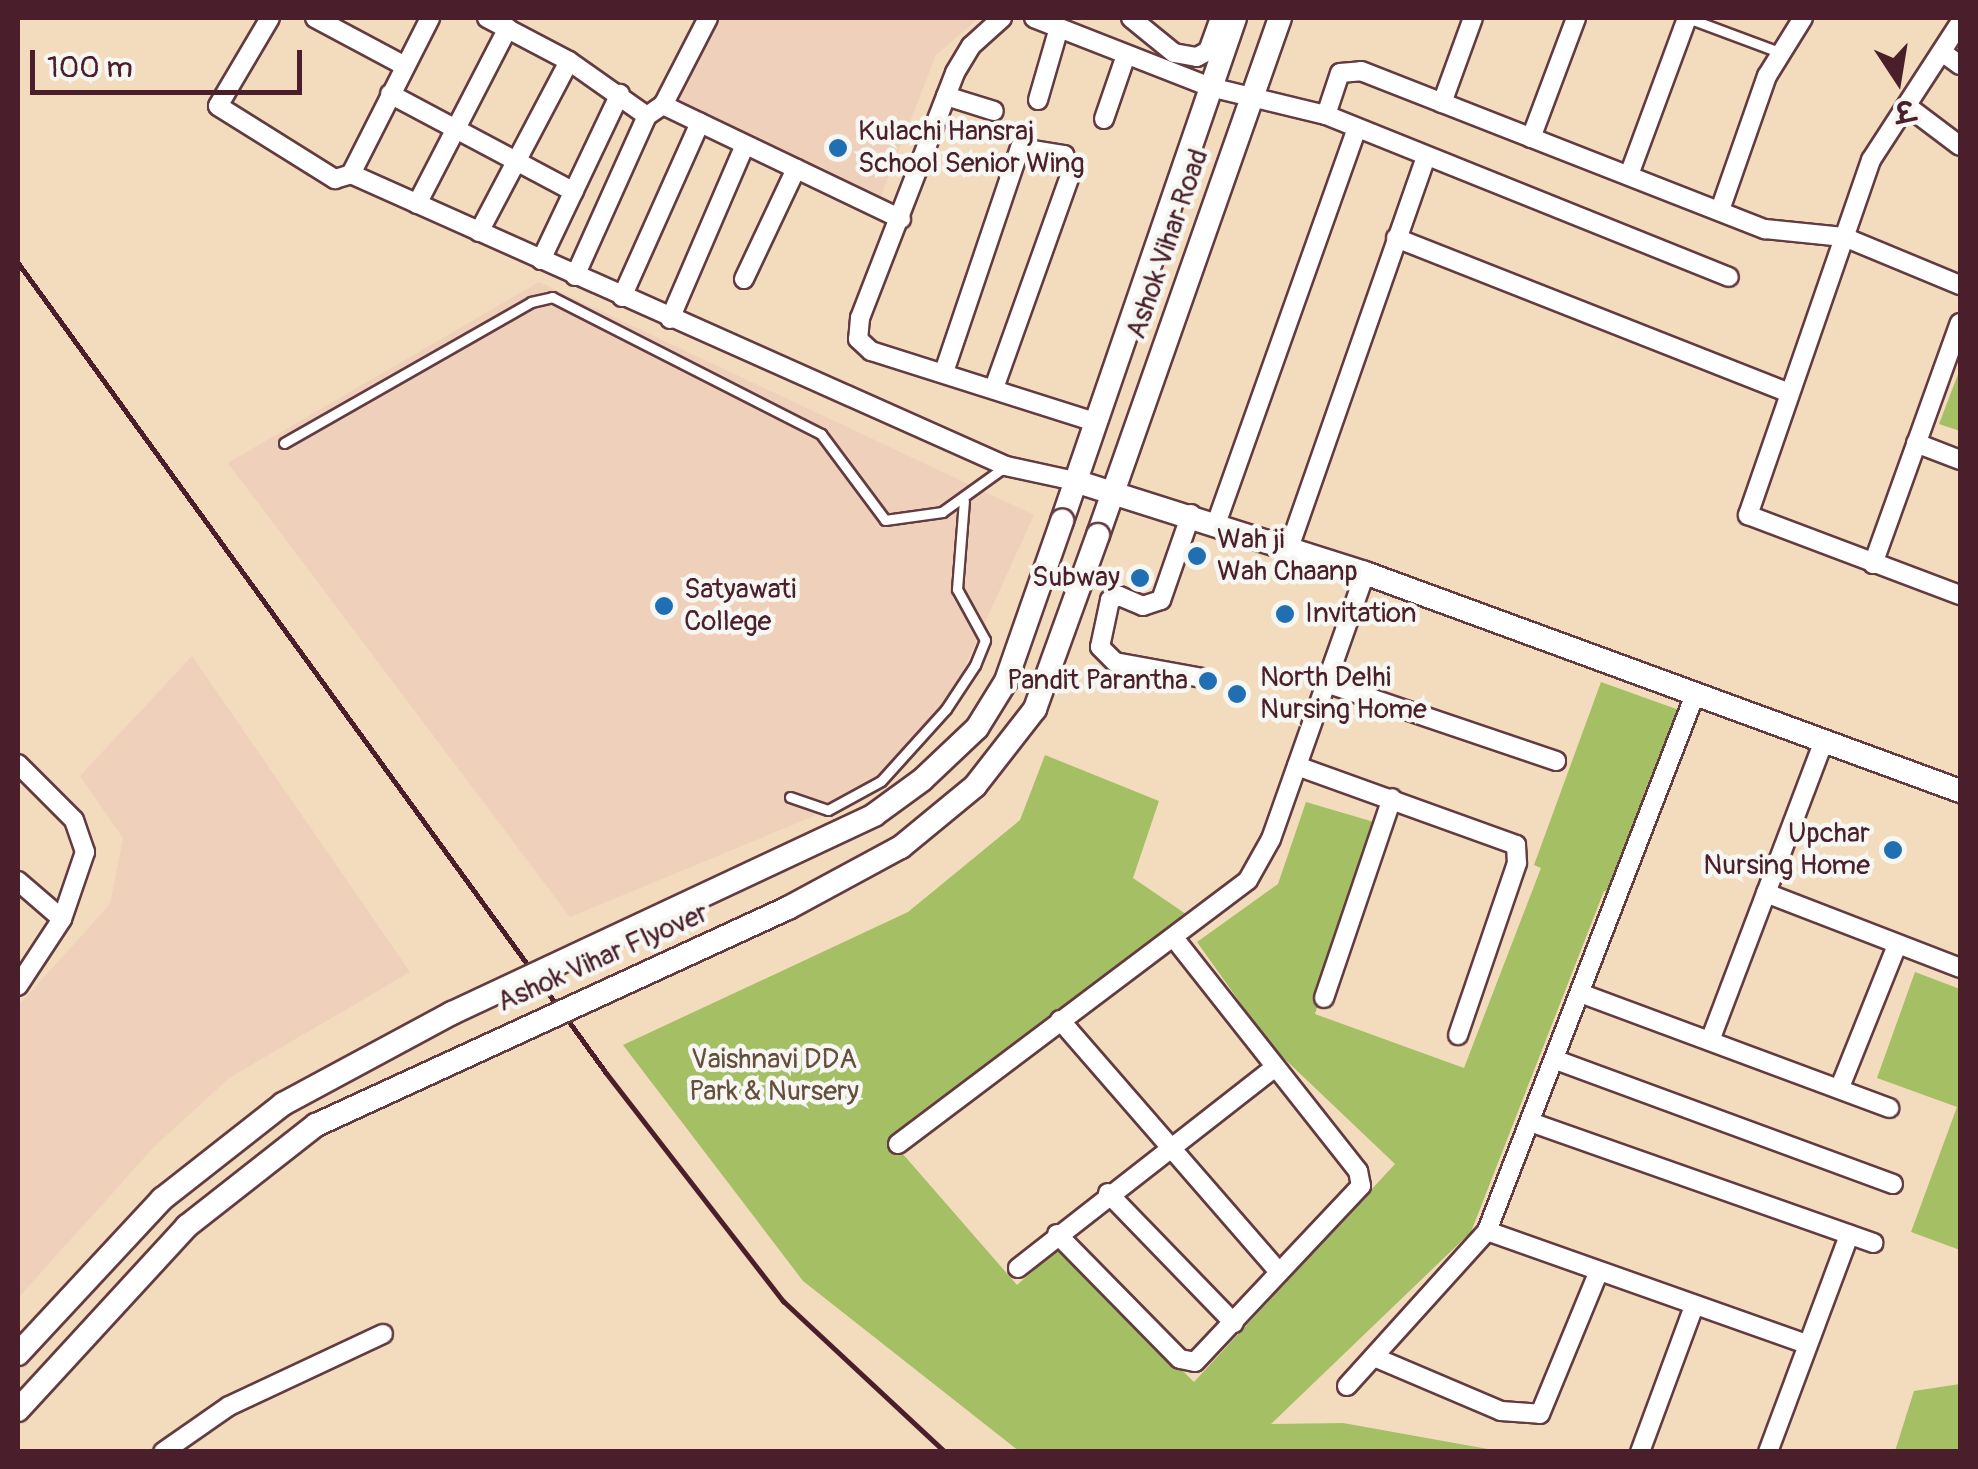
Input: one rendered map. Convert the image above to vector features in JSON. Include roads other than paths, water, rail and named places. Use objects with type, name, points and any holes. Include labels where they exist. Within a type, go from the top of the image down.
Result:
[{"type":"main road","name":"Ashok Vihar Road","points":[[1075,480],[1235,18]]},
{"type":"main road","name":"Ashok Vihar Road","points":[[1113,491],[1280,18]]},
{"type":"main road","points":[[1075,480],[1191,514],[1365,573],[1960,791]]},
{"type":"main road","name":"Ashok Vihar Flyover","points":[[18,1354],[162,1200],[283,1104],[452,1013],[874,815],[922,780],[977,728],[1000,691],[1075,480]]},
{"type":"main road","name":"Ashok Vihar Flyover","points":[[18,1410],[187,1226],[316,1126],[804,901],[901,847],[974,786],[1035,709],[1113,491]]},
{"type":"street","points":[[270,18],[218,106],[330,178],[351,174],[1006,466],[1075,480]]},
{"type":"street","points":[[314,18],[404,66]]},
{"type":"street","points":[[351,174],[430,18]]},
{"type":"street","points":[[487,18],[569,61],[648,116]]},
{"type":"street","points":[[576,276],[648,116],[664,105],[708,18]]},
{"type":"street","points":[[1002,18],[963,56],[860,318],[858,339],[872,351],[1095,422]]},
{"type":"street","points":[[1034,18],[1124,58],[1210,87],[1326,115],[1728,277]]},
{"type":"street","points":[[1132,18],[1174,53],[1196,57],[1208,51],[1220,18]]},
{"type":"street","points":[[1442,103],[1473,18]]},
{"type":"street","points":[[1532,138],[1576,18]]},
{"type":"street","points":[[1630,175],[1686,18]]},
{"type":"street","points":[[1720,210],[1779,52],[1803,18]]},
{"type":"street","points":[[1960,23],[1871,160],[1748,515],[1960,595]]},
{"type":"street","points":[[417,204],[508,28]]},
{"type":"street","points":[[1038,100],[1058,31]]},
{"type":"street","points":[[1942,52],[1960,65]]},
{"type":"street","points":[[1104,120],[1124,58]]},
{"type":"street","points":[[479,232],[513,160],[569,61]]},
{"type":"street","points":[[1326,115],[1334,84],[1348,70],[1765,229],[1844,237],[1960,285]]},
{"type":"street","points":[[390,94],[574,192]]},
{"type":"street","points":[[540,260],[620,94]]},
{"type":"street","points":[[946,96],[994,111]]},
{"type":"street","points":[[664,105],[901,218]]},
{"type":"street","points":[[1907,106],[1960,146]]},
{"type":"street","points":[[622,297],[700,123]]},
{"type":"street","points":[[1216,524],[1357,128]]},
{"type":"street","points":[[670,319],[745,144]]},
{"type":"street","points":[[944,372],[1020,148],[1064,155],[1071,173],[994,388]]},
{"type":"street","points":[[1289,548],[1426,157]]},
{"type":"street","points":[[744,279],[796,169]]},
{"type":"street","points":[[1396,238],[1790,393]]},
{"type":"street","points":[[1873,564],[1960,323]]},
{"type":"street","points":[[1916,443],[1960,460]]},
{"type":"street","points":[[1191,514],[1161,600],[1143,606],[1119,596],[1110,600],[1100,647],[1115,662],[1208,679]]},
{"type":"street","points":[[898,1144],[1234,894],[1262,861],[1365,573]]},
{"type":"street","points":[[1326,682],[1556,761]]},
{"type":"street","points":[[1348,1386],[1487,1231],[1533,1123],[1696,692]]},
{"type":"street","points":[[1711,1038],[1824,740]]},
{"type":"street","points":[[18,764],[83,835],[82,874],[62,919],[18,986]]},
{"type":"street","points":[[1297,766],[1506,838],[1519,852],[1458,1036]]},
{"type":"street","points":[[1324,998],[1392,798]]},
{"type":"street","points":[[18,881],[62,919]]},
{"type":"street","points":[[1766,893],[1960,968]]},
{"type":"street","points":[[1057,1234],[1180,1359],[1202,1358],[1362,1179],[1174,938]]},
{"type":"street","points":[[1840,1087],[1896,945]]},
{"type":"street","points":[[1580,993],[1711,1038],[1889,1108]]},
{"type":"street","points":[[1060,1020],[1164,1148],[1279,1272]]},
{"type":"street","points":[[1556,1060],[1894,1184]]},
{"type":"street","points":[[1018,1268],[1164,1148],[1274,1069]]},
{"type":"street","points":[[1533,1123],[1874,1243]]},
{"type":"street","points":[[1108,1193],[1234,1323]]},
{"type":"street","points":[[1487,1231],[1693,1309],[1806,1344]]},
{"type":"street","points":[[1768,1452],[1848,1235]]},
{"type":"street","points":[[1374,1357],[1501,1411],[1540,1414],[1598,1273]]},
{"type":"street","points":[[1640,1452],[1693,1309]]},
{"type":"street","points":[[163,1452],[229,1406],[382,1334]]},
{"type":"lane","points":[[1686,18],[1779,52]]},
{"type":"lane","points":[[284,443],[531,302],[552,297],[821,434],[884,520],[920,520],[964,500],[1006,466]]},
{"type":"lane","points":[[790,796],[828,810],[880,781],[946,709],[975,664],[984,640],[958,589],[964,500]]},
{"type":"railway","points":[[18,263],[606,1073],[783,1301],[945,1452]]},
{"type":"place","name":"Kulachi Hansraj School Senior Wing","points":[[838,148]]},
{"type":"place","name":"Wah ji Wah Chaanp","points":[[1197,556]]},
{"type":"place","name":"Subway","points":[[1140,578]]},
{"type":"place","name":"Satyawati College","points":[[664,606]]},
{"type":"place","name":"Invitation","points":[[1285,614]]},
{"type":"place","name":"Pandit Parantha","points":[[1208,681]]},
{"type":"place","name":"North Delhi Nursing Home","points":[[1237,694]]},
{"type":"place","name":"Upchar Nursing Home","points":[[1893,850]]},
{"type":"park label","name":"Vaishnavi DDA Park & Nursery","points":[[774,1076]]}]
